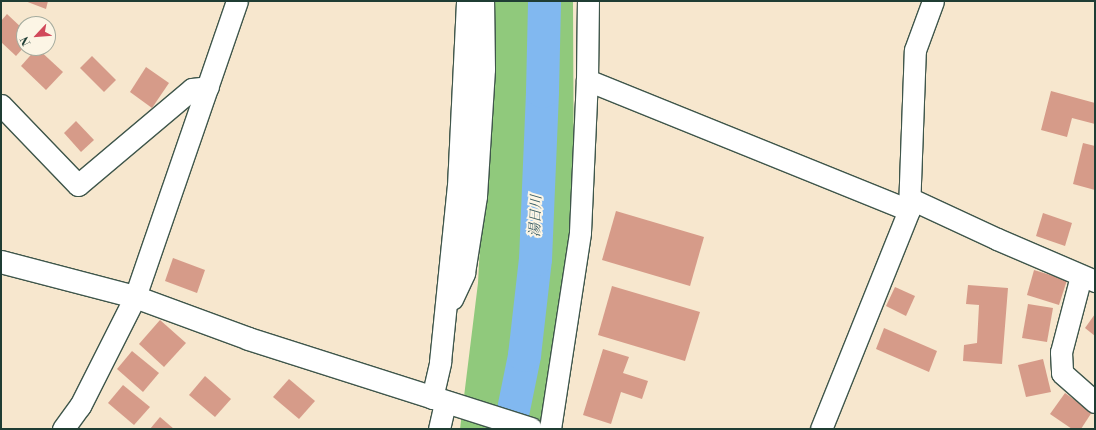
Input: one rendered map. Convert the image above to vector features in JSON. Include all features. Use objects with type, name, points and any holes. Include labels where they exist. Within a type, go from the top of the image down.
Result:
[{"type":"street","points":[[63,429],[80,406],[135,297],[237,1]]},
{"type":"street","points":[[439,429],[441,401],[440,362],[458,186],[467,1]]},
{"type":"street","points":[[446,310],[464,273],[476,196],[484,69],[483,1]]},
{"type":"street","points":[[550,429],[580,232],[587,80],[588,1]]},
{"type":"street","points":[[821,429],[910,205],[915,50],[933,1]]},
{"type":"street","points":[[587,80],[910,205],[1088,279],[1061,352],[1062,373],[1095,402]]},
{"type":"street","points":[[1,104],[78,185],[192,88],[208,87]]},
{"type":"street","points":[[1,262],[135,297],[249,339],[530,429]]},
{"type":"green space","points":[[493,1],[573,1],[574,215],[540,429],[460,429],[478,283]]},
{"type":"building","points":[[25,1],[48,1],[46,9]]},
{"type":"building","points":[[7,14],[16,22],[16,56],[1,42],[1,21]]},
{"type":"building","points":[[30,56],[46,56],[63,72],[46,90],[21,66]]},
{"type":"building","points":[[92,56],[116,80],[104,92],[80,68]]},
{"type":"building","points":[[146,67],[169,83],[152,108],[130,92]]},
{"type":"building","points":[[1051,91],[1095,103],[1095,124],[1072,118],[1067,137],[1041,130]]},
{"type":"building","points":[[76,121],[94,140],[81,152],[64,133]]},
{"type":"building","points":[[1083,143],[1095,146],[1095,190],[1073,184]]},
{"type":"building","points":[[616,211],[704,237],[690,286],[602,260]]},
{"type":"building","points":[[1043,213],[1072,223],[1065,246],[1036,236]]},
{"type":"building","points":[[173,258],[205,270],[197,293],[165,281]]},
{"type":"building","points":[[1034,270],[1067,280],[1059,305],[1027,295]]},
{"type":"building","points":[[968,285],[1008,288],[1002,364],[963,361],[964,345],[977,343],[979,305],[966,304]]},
{"type":"building","points":[[612,286],[700,312],[685,361],[598,335]]},
{"type":"building","points":[[895,287],[915,296],[906,316],[886,306]]},
{"type":"building","points":[[1028,304],[1053,308],[1047,342],[1022,338]]},
{"type":"building","points":[[1095,314],[1095,336],[1085,328]]},
{"type":"building","points":[[160,320],[186,343],[164,367],[139,344]]},
{"type":"building","points":[[884,328],[937,351],[929,372],[876,349]]},
{"type":"building","points":[[603,349],[629,357],[623,373],[648,381],[642,399],[621,392],[611,424],[583,415]]},
{"type":"building","points":[[132,351],[159,373],[143,392],[117,369]]},
{"type":"building","points":[[1043,359],[1051,392],[1026,397],[1018,365]]},
{"type":"building","points":[[205,376],[231,399],[215,417],[189,395]]},
{"type":"building","points":[[289,379],[315,401],[299,419],[273,397]]},
{"type":"building","points":[[123,385],[150,407],[134,425],[108,403]]},
{"type":"building","points":[[1065,393],[1092,412],[1081,429],[1072,429],[1050,414]]},
{"type":"building","points":[[160,417],[174,429],[150,429]]},
{"type":"waterway","name":"湯日川","points":[[509,429],[524,355],[535,259],[544,1]]}]
